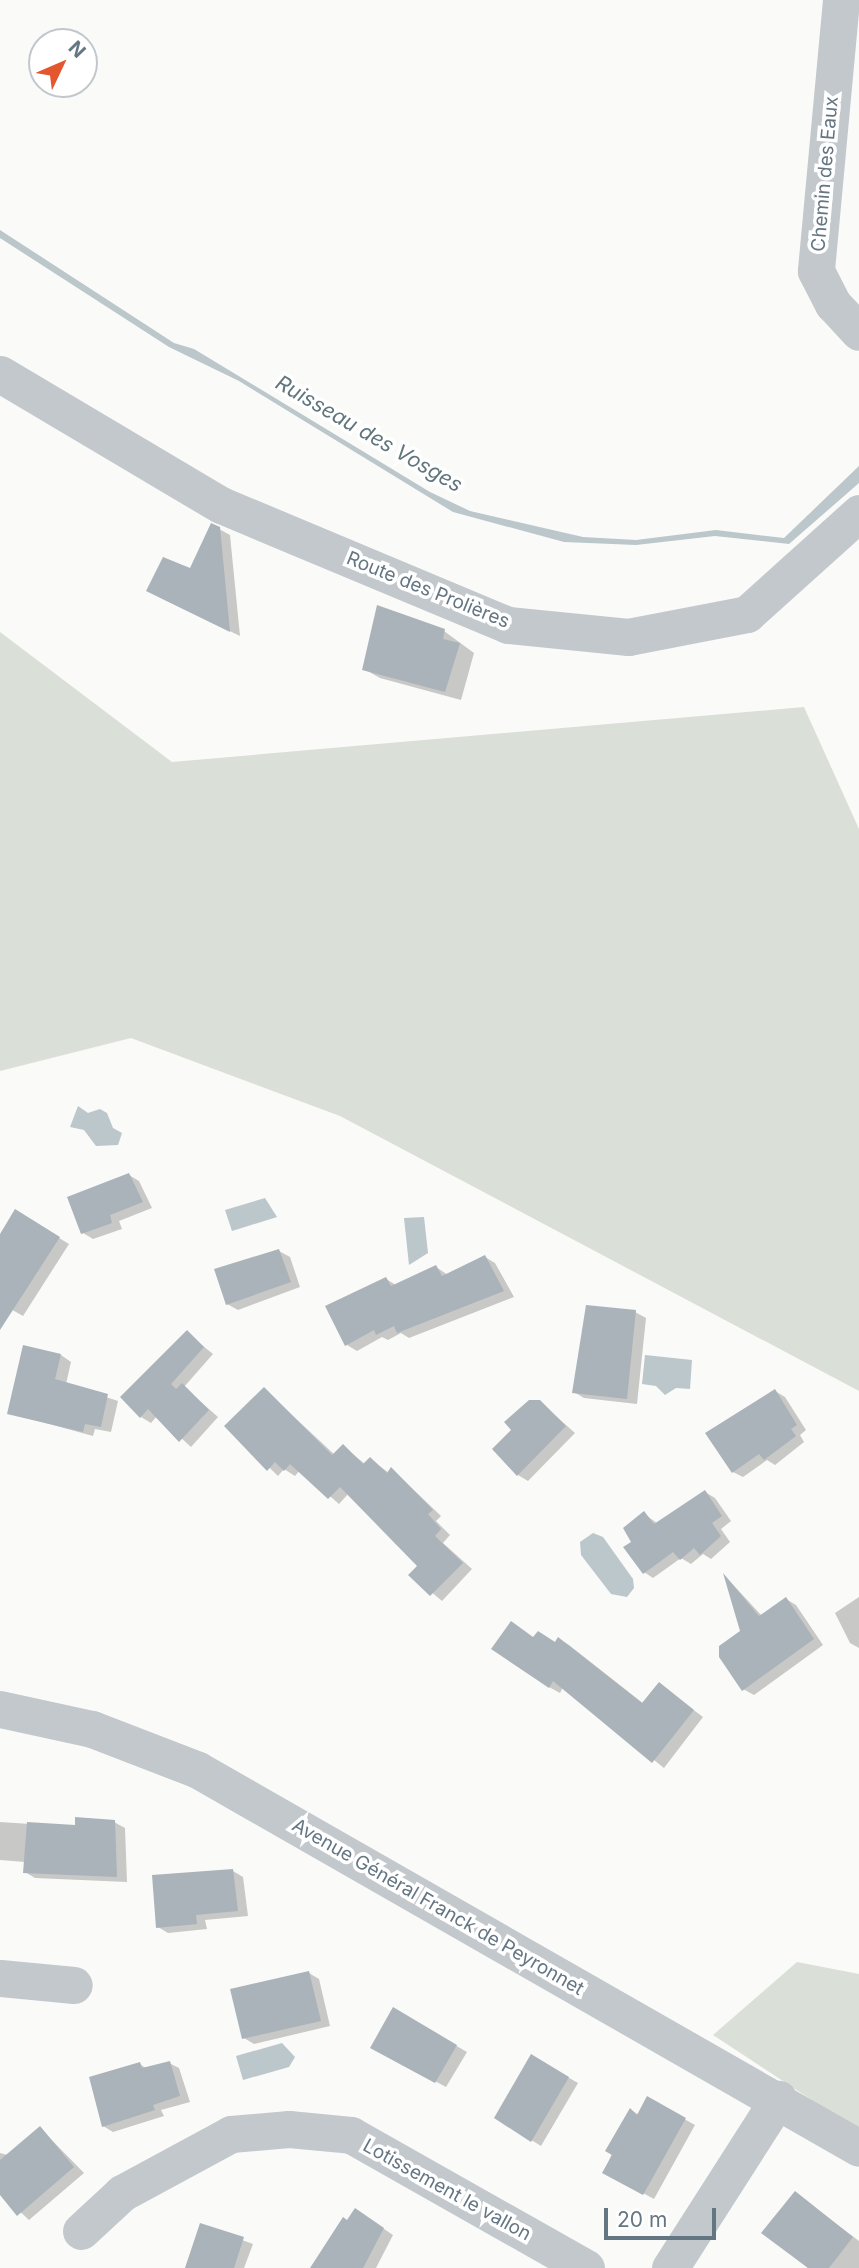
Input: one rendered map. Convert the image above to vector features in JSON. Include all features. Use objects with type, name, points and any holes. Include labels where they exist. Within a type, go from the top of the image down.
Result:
[{"type":"street","name":"Chemin des Eaux","points":[[841,1],[816,271],[833,304],[859,332]]},
{"type":"street","name":"Route des Prolières","points":[[0,374],[221,505],[508,625],[628,637],[747,614],[859,513]]},
{"type":"street","name":"Avenue Général Franck de Peyronnet","points":[[0,1709],[92,1729],[198,1770],[778,2099],[859,2148]]},
{"type":"street","points":[[0,1978],[74,1985]]},
{"type":"street","points":[[670,2268],[778,2099]]},
{"type":"street","name":"Lotissement le vallon","points":[[81,2231],[122,2193],[231,2134],[289,2129],[351,2135],[586,2268]]},
{"type":"shaded area","points":[[0,230],[174,343],[194,349],[430,492],[470,511],[583,537],[636,540],[716,530],[784,538],[859,466],[859,483],[789,544],[715,536],[636,545],[564,542],[453,512],[239,381],[169,347],[0,238]]},
{"type":"shaded area","points":[[0,632],[172,762],[804,707],[859,829],[859,1391],[340,1116],[131,1038],[0,1071]]},
{"type":"shaded area","points":[[78,1106],[88,1113],[100,1109],[107,1113],[113,1128],[122,1133],[118,1145],[96,1146],[84,1130],[70,1127]]},
{"type":"shaded area","points":[[265,1198],[277,1217],[232,1231],[225,1210]]},
{"type":"shaded area","points":[[424,1217],[428,1253],[409,1265],[404,1218]]},
{"type":"shaded area","points":[[645,1355],[692,1360],[690,1389],[676,1388],[665,1395],[656,1386],[642,1384]]},
{"type":"shaded area","points":[[593,1533],[603,1537],[633,1579],[634,1588],[627,1597],[611,1594],[581,1555],[580,1542]]},
{"type":"shaded area","points":[[797,1962],[859,1974],[859,2131],[713,2035]]},
{"type":"shaded area","points":[[282,2043],[295,2057],[289,2067],[243,2080],[236,2056]]},
{"type":"building","points":[[211,523],[220,527],[230,632],[146,591],[163,557],[190,568]]},
{"type":"building","points":[[377,605],[445,629],[443,639],[460,643],[445,692],[362,670]]},
{"type":"building","points":[[129,1173],[143,1202],[110,1215],[112,1223],[81,1234],[67,1197]]},
{"type":"building","points":[[15,1209],[60,1237],[0,1330],[0,1234]]},
{"type":"building","points":[[279,1249],[291,1282],[226,1305],[214,1269]]},
{"type":"building","points":[[485,1255],[504,1291],[397,1333],[394,1326],[376,1335],[374,1330],[345,1346],[325,1306],[386,1277],[391,1286],[436,1265],[442,1276]]},
{"type":"building","points":[[586,1305],[636,1310],[627,1399],[572,1393]]},
{"type":"building","points":[[187,1330],[204,1347],[171,1384],[176,1389],[182,1383],[209,1410],[179,1442],[148,1409],[140,1418],[120,1397]]},
{"type":"building","points":[[23,1345],[61,1354],[55,1379],[108,1394],[101,1427],[85,1424],[83,1432],[7,1414]]},
{"type":"building","points":[[264,1387],[332,1455],[343,1444],[363,1464],[370,1457],[387,1473],[391,1467],[433,1510],[428,1514],[441,1529],[435,1536],[463,1563],[430,1596],[408,1575],[417,1566],[340,1487],[328,1499],[290,1464],[284,1471],[275,1462],[267,1471],[224,1426]]},
{"type":"building","points":[[775,1389],[797,1425],[791,1429],[796,1436],[764,1460],[759,1454],[732,1473],[705,1433]]},
{"type":"building","points":[[529,1400],[540,1400],[566,1426],[517,1476],[492,1449],[511,1430],[504,1422]]},
{"type":"building","points":[[705,1490],[722,1516],[712,1523],[721,1536],[700,1555],[694,1548],[680,1560],[673,1552],[643,1574],[623,1547],[631,1542],[623,1528],[644,1511],[654,1524]]},
{"type":"building","points":[[723,1573],[759,1616],[786,1597],[814,1639],[742,1691],[719,1657],[719,1646],[740,1631]]},
{"type":"building","points":[[511,1621],[533,1637],[538,1631],[555,1642],[558,1637],[642,1703],[659,1682],[694,1710],[652,1763],[553,1681],[549,1688],[491,1649]]},
{"type":"building","points":[[75,1817],[115,1820],[117,1877],[23,1873],[27,1822],[75,1825]]},
{"type":"building","points":[[233,1869],[238,1911],[196,1915],[197,1924],[156,1928],[152,1875]]},
{"type":"building","points":[[309,1971],[321,2021],[242,2039],[230,1989]]},
{"type":"building","points":[[393,2007],[457,2045],[435,2083],[370,2048]]},
{"type":"building","points":[[531,2054],[569,2077],[531,2142],[494,2118]]},
{"type":"building","points":[[170,2061],[180,2096],[153,2105],[155,2110],[102,2127],[89,2077],[140,2062],[142,2068]]},
{"type":"building","points":[[647,2096],[686,2118],[643,2195],[602,2173],[612,2155],[605,2151],[630,2108],[637,2115]]},
{"type":"building","points":[[40,2126],[74,2167],[17,2216],[0,2195],[0,2160]]},
{"type":"building","points":[[795,2191],[853,2237],[829,2268],[808,2268],[761,2233]]},
{"type":"building","points":[[355,2208],[384,2228],[363,2268],[310,2268],[343,2217],[347,2220]]},
{"type":"building","points":[[200,2223],[244,2237],[234,2268],[185,2268]]},
{"type":"water label","name":"Ruisseau des Vosges","points":[[369,434]]}]
